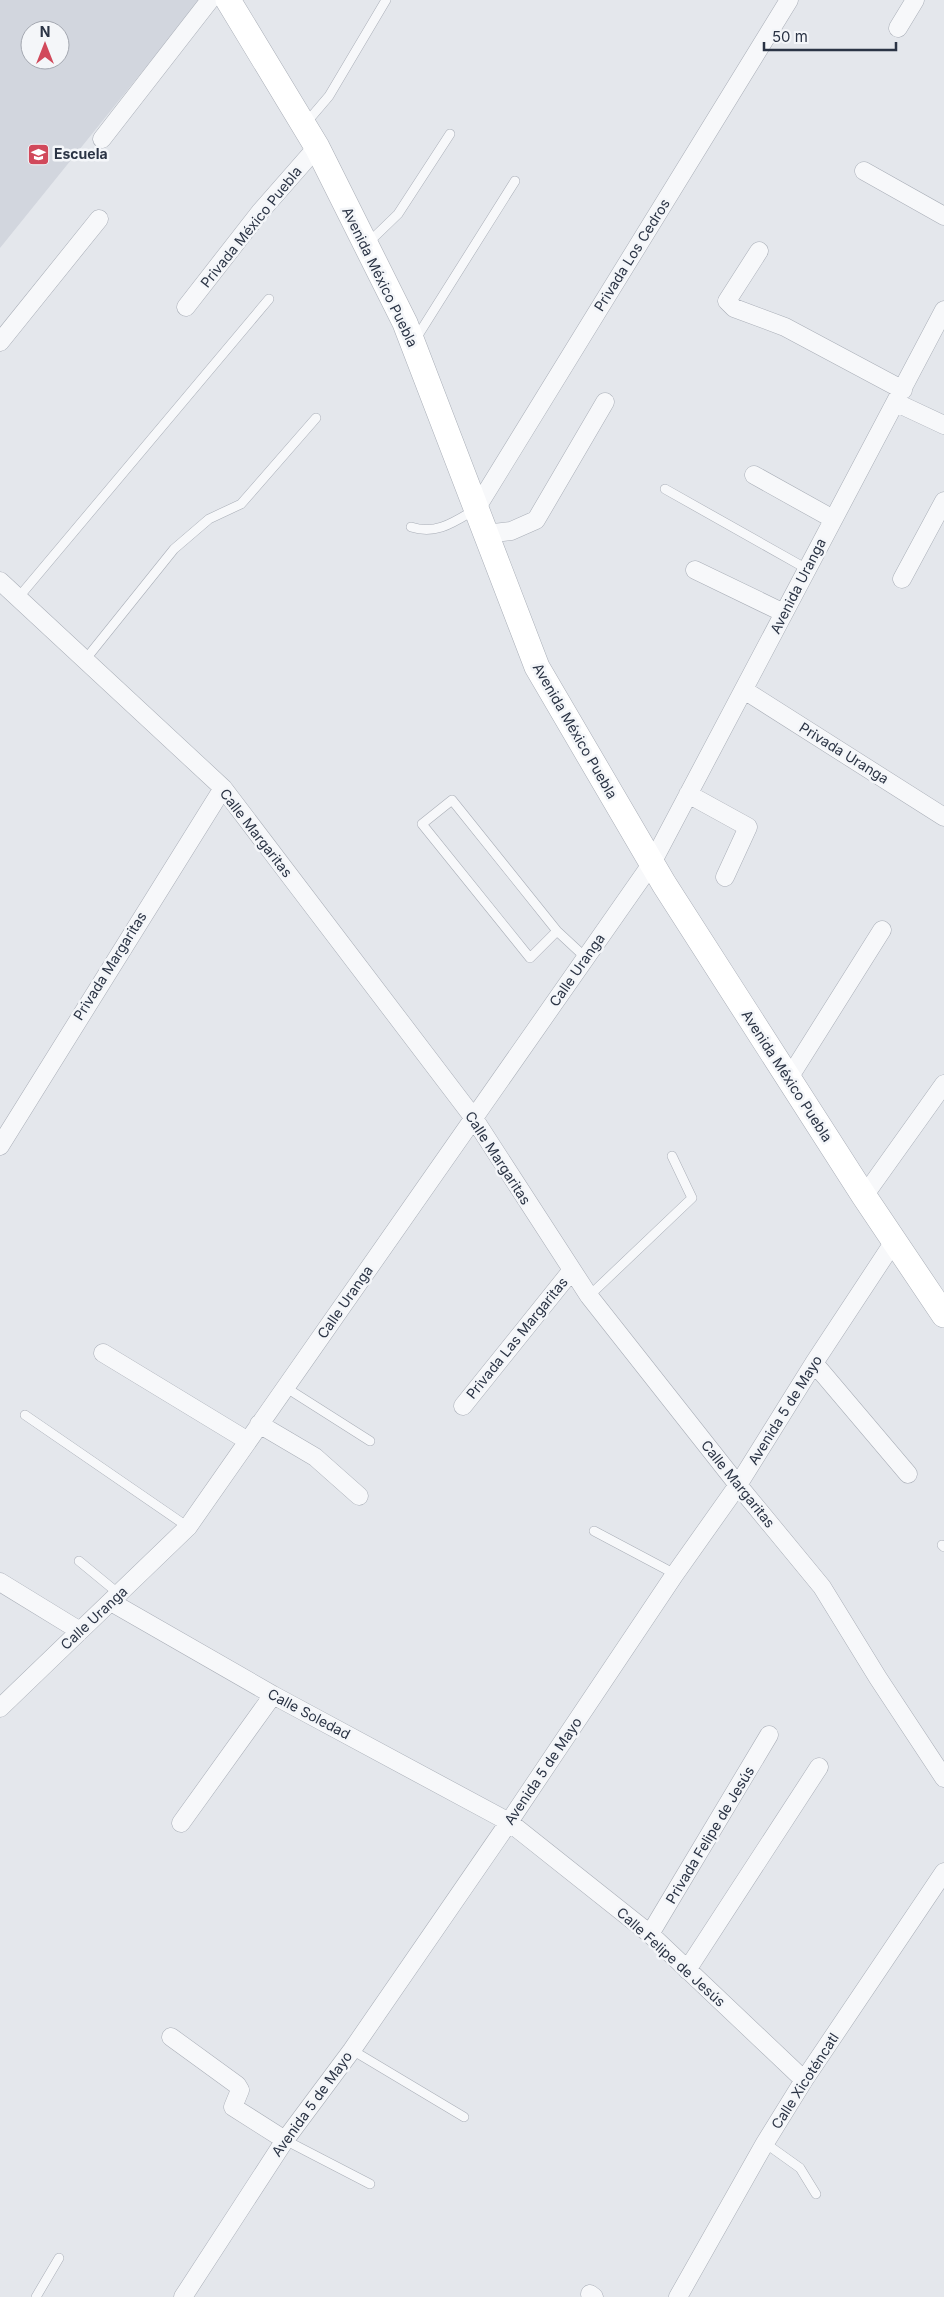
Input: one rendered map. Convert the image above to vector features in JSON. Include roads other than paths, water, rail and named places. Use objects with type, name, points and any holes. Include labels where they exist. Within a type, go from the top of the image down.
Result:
[{"type":"main road","name":"Avenida México Puebla","points":[[228,0],[316,147],[405,323],[537,667],[652,862],[864,1196],[944,1315]]},
{"type":"street","points":[[102,139],[210,0]]},
{"type":"street","name":"Privada Los Cedros","points":[[476,509],[789,0]]},
{"type":"street","points":[[898,28],[915,0]]},
{"type":"street","name":"Privada México Puebla","points":[[186,307],[260,212],[316,147]]},
{"type":"street","points":[[864,172],[944,216]]},
{"type":"street","points":[[0,342],[99,219]]},
{"type":"street","points":[[759,252],[727,301],[734,308],[785,327],[944,425]]},
{"type":"street","name":"Avenida Uranga","points":[[652,862],[833,519],[900,397],[944,310]]},
{"type":"street","points":[[486,534],[512,531],[536,520],[605,402]]},
{"type":"street","points":[[754,475],[833,519]]},
{"type":"street","points":[[902,579],[944,500]]},
{"type":"street","points":[[695,570],[784,613]]},
{"type":"street","name":"Calle Margaritas","points":[[0,581],[223,788],[473,1117],[589,1296],[738,1485],[822,1587],[878,1678],[944,1778]]},
{"type":"street","name":"Privada Uranga","points":[[744,690],[944,816]]},
{"type":"street","name":"Privada Margaritas","points":[[0,1146],[223,788]]},
{"type":"street","points":[[688,794],[748,827],[725,877]]},
{"type":"street","name":"Calle Uranga","points":[[0,1708],[188,1527],[652,862]]},
{"type":"street","points":[[789,1078],[882,930]]},
{"type":"street","points":[[864,1196],[944,1084]]},
{"type":"street","name":"Avenida 5 de Mayo","points":[[183,2297],[285,2140],[352,2050],[509,1822],[675,1574],[738,1485],[814,1363],[895,1240]]},
{"type":"street","name":"Privada Las Margaritas","points":[[463,1406],[572,1270]]},
{"type":"street","points":[[103,1353],[248,1441]]},
{"type":"street","points":[[814,1363],[908,1474]]},
{"type":"street","points":[[260,1424],[315,1457],[359,1496]]},
{"type":"street","points":[[0,1582],[80,1631]]},
{"type":"street","name":"Calle Soledad","points":[[117,1597],[273,1695],[509,1822]]},
{"type":"street","points":[[181,1823],[273,1695]]},
{"type":"street","name":"Privada Felipe de Jesús","points":[[650,1934],[769,1735]]},
{"type":"street","points":[[687,1970],[819,1767]]},
{"type":"street","name":"Calle Felipe de Jesús","points":[[509,1822],[650,1934],[804,2080]]},
{"type":"street","name":"Calle Xicoténcatl","points":[[678,2297],[765,2143],[804,2080],[944,1872]]},
{"type":"street","points":[[170,2037],[237,2085],[240,2090],[233,2107],[285,2140]]},
{"type":"lane","points":[[304,126],[329,96],[386,0]]},
{"type":"lane","points":[[366,244],[398,214],[450,134]]},
{"type":"lane","points":[[413,343],[514,182]]},
{"type":"lane","points":[[18,598],[269,300]]},
{"type":"lane","points":[[85,660],[174,550],[209,519],[241,504],[316,418]]},
{"type":"lane","points":[[665,489],[807,569]]},
{"type":"lane","points":[[411,527],[424,531],[446,526],[476,509]]},
{"type":"lane","points":[[557,931],[530,958],[422,824],[452,800],[557,931],[585,957]]},
{"type":"lane","points":[[589,1296],[692,1198],[672,1156]]},
{"type":"lane","points":[[285,1387],[370,1441]]},
{"type":"lane","points":[[25,1415],[188,1527]]},
{"type":"lane","points":[[594,1532],[675,1574]]},
{"type":"lane","points":[[79,1561],[113,1588],[117,1597]]},
{"type":"lane","points":[[352,2050],[464,2118]]},
{"type":"lane","points":[[285,2140],[370,2184]]},
{"type":"lane","points":[[765,2143],[800,2168],[816,2194]]},
{"type":"lane","points":[[36,2297],[59,2258]]},
{"type":"place","name":"Escuela","points":[[38,154]]}]
